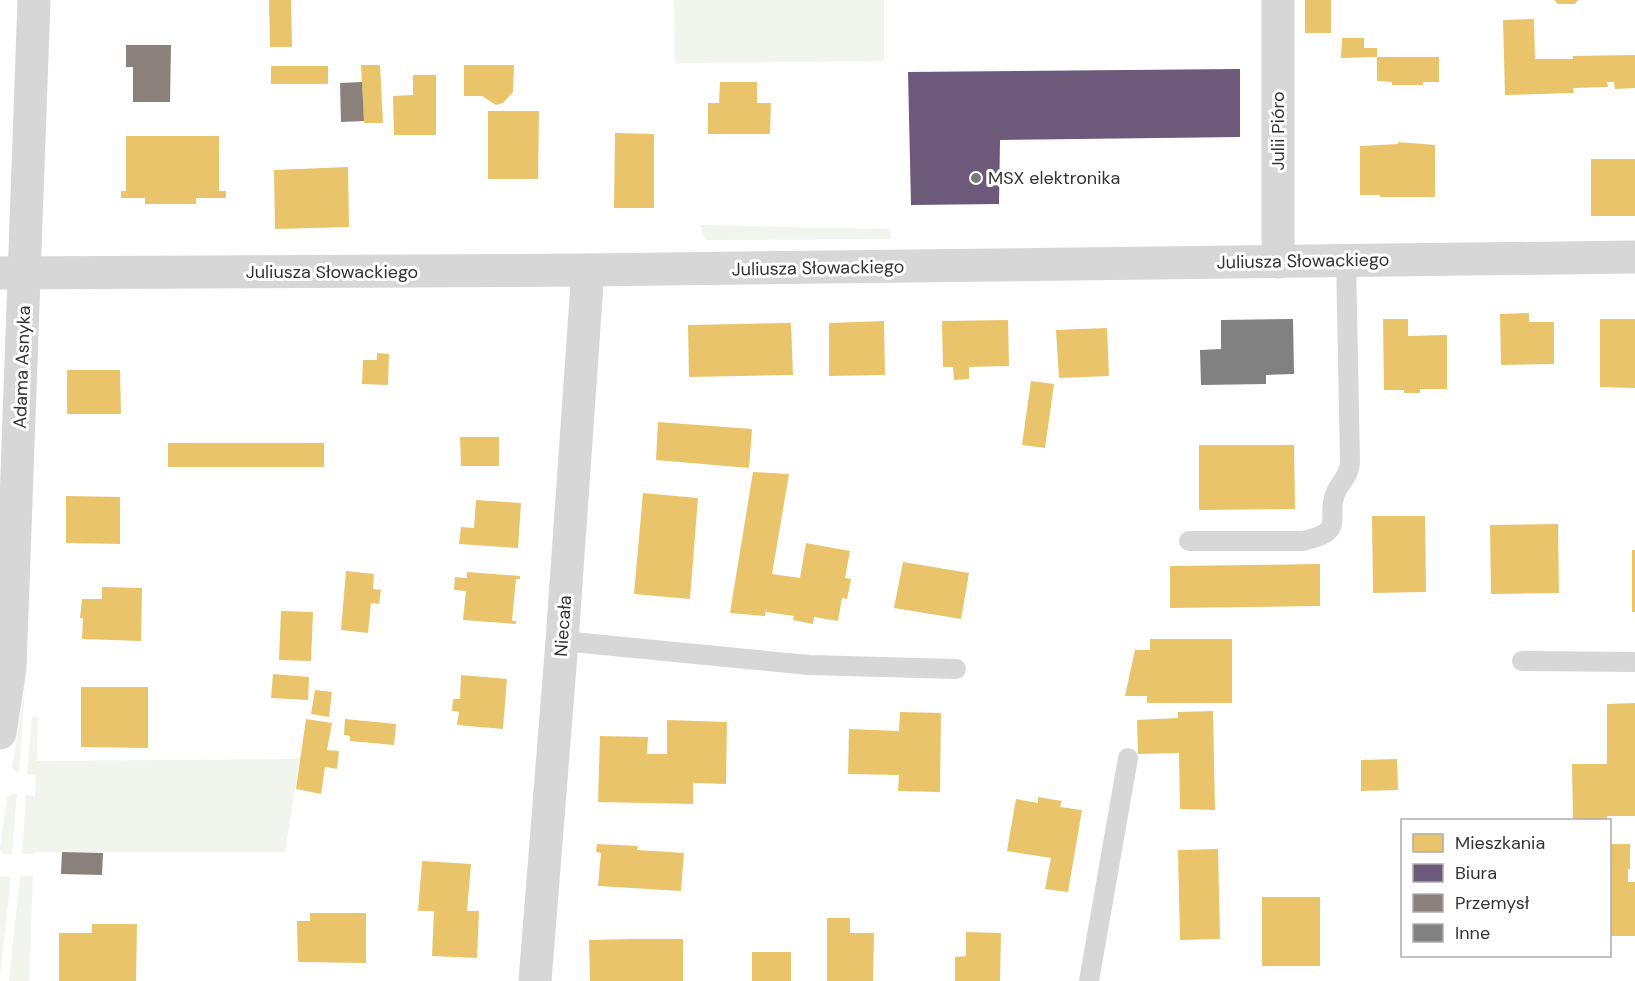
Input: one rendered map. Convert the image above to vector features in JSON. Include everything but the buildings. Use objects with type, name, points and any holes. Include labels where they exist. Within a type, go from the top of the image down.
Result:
[{"type":"street","name":"Adama Asnyka","points":[[0,733],[10,668],[13,273],[34,0]]},
{"type":"street","name":"Julii Pióro","points":[[1278,0],[1278,262]]},
{"type":"street","name":"Juliusza Słowackiego","points":[[13,273],[588,270],[1635,257]]},
{"type":"street","name":"Niecała","points":[[534,981],[562,641],[588,270]]},
{"type":"lane","points":[[1190,541],[1303,541],[1315,538],[1331,527],[1336,491],[1349,473],[1350,462],[1346,259]]},
{"type":"lane","points":[[562,641],[809,665],[956,669]]},
{"type":"lane","points":[[1522,661],[1635,662]]},
{"type":"lane","points":[[1089,981],[1128,758]]},
{"type":"shaded area","points":[[674,0],[884,0],[884,61],[675,63]]},
{"type":"shaded area","points":[[700,225],[890,229],[891,239],[705,240]]},
{"type":"shaded area","points":[[25,687],[19,772],[16,772],[12,768]]},
{"type":"shaded area","points":[[32,717],[38,717],[37,761],[300,759],[285,852],[34,852],[33,854],[22,854],[26,795],[35,796],[36,775],[27,774]]},
{"type":"shaded area","points":[[17,794],[12,854],[4,854],[0,846],[7,797]]},
{"type":"shaded area","points":[[20,876],[33,876],[29,981],[9,981]]},
{"type":"shaded area","points":[[0,877],[11,877],[0,976]]},
{"type":"place","name":"MSX elektronika","points":[[976,178]]}]
